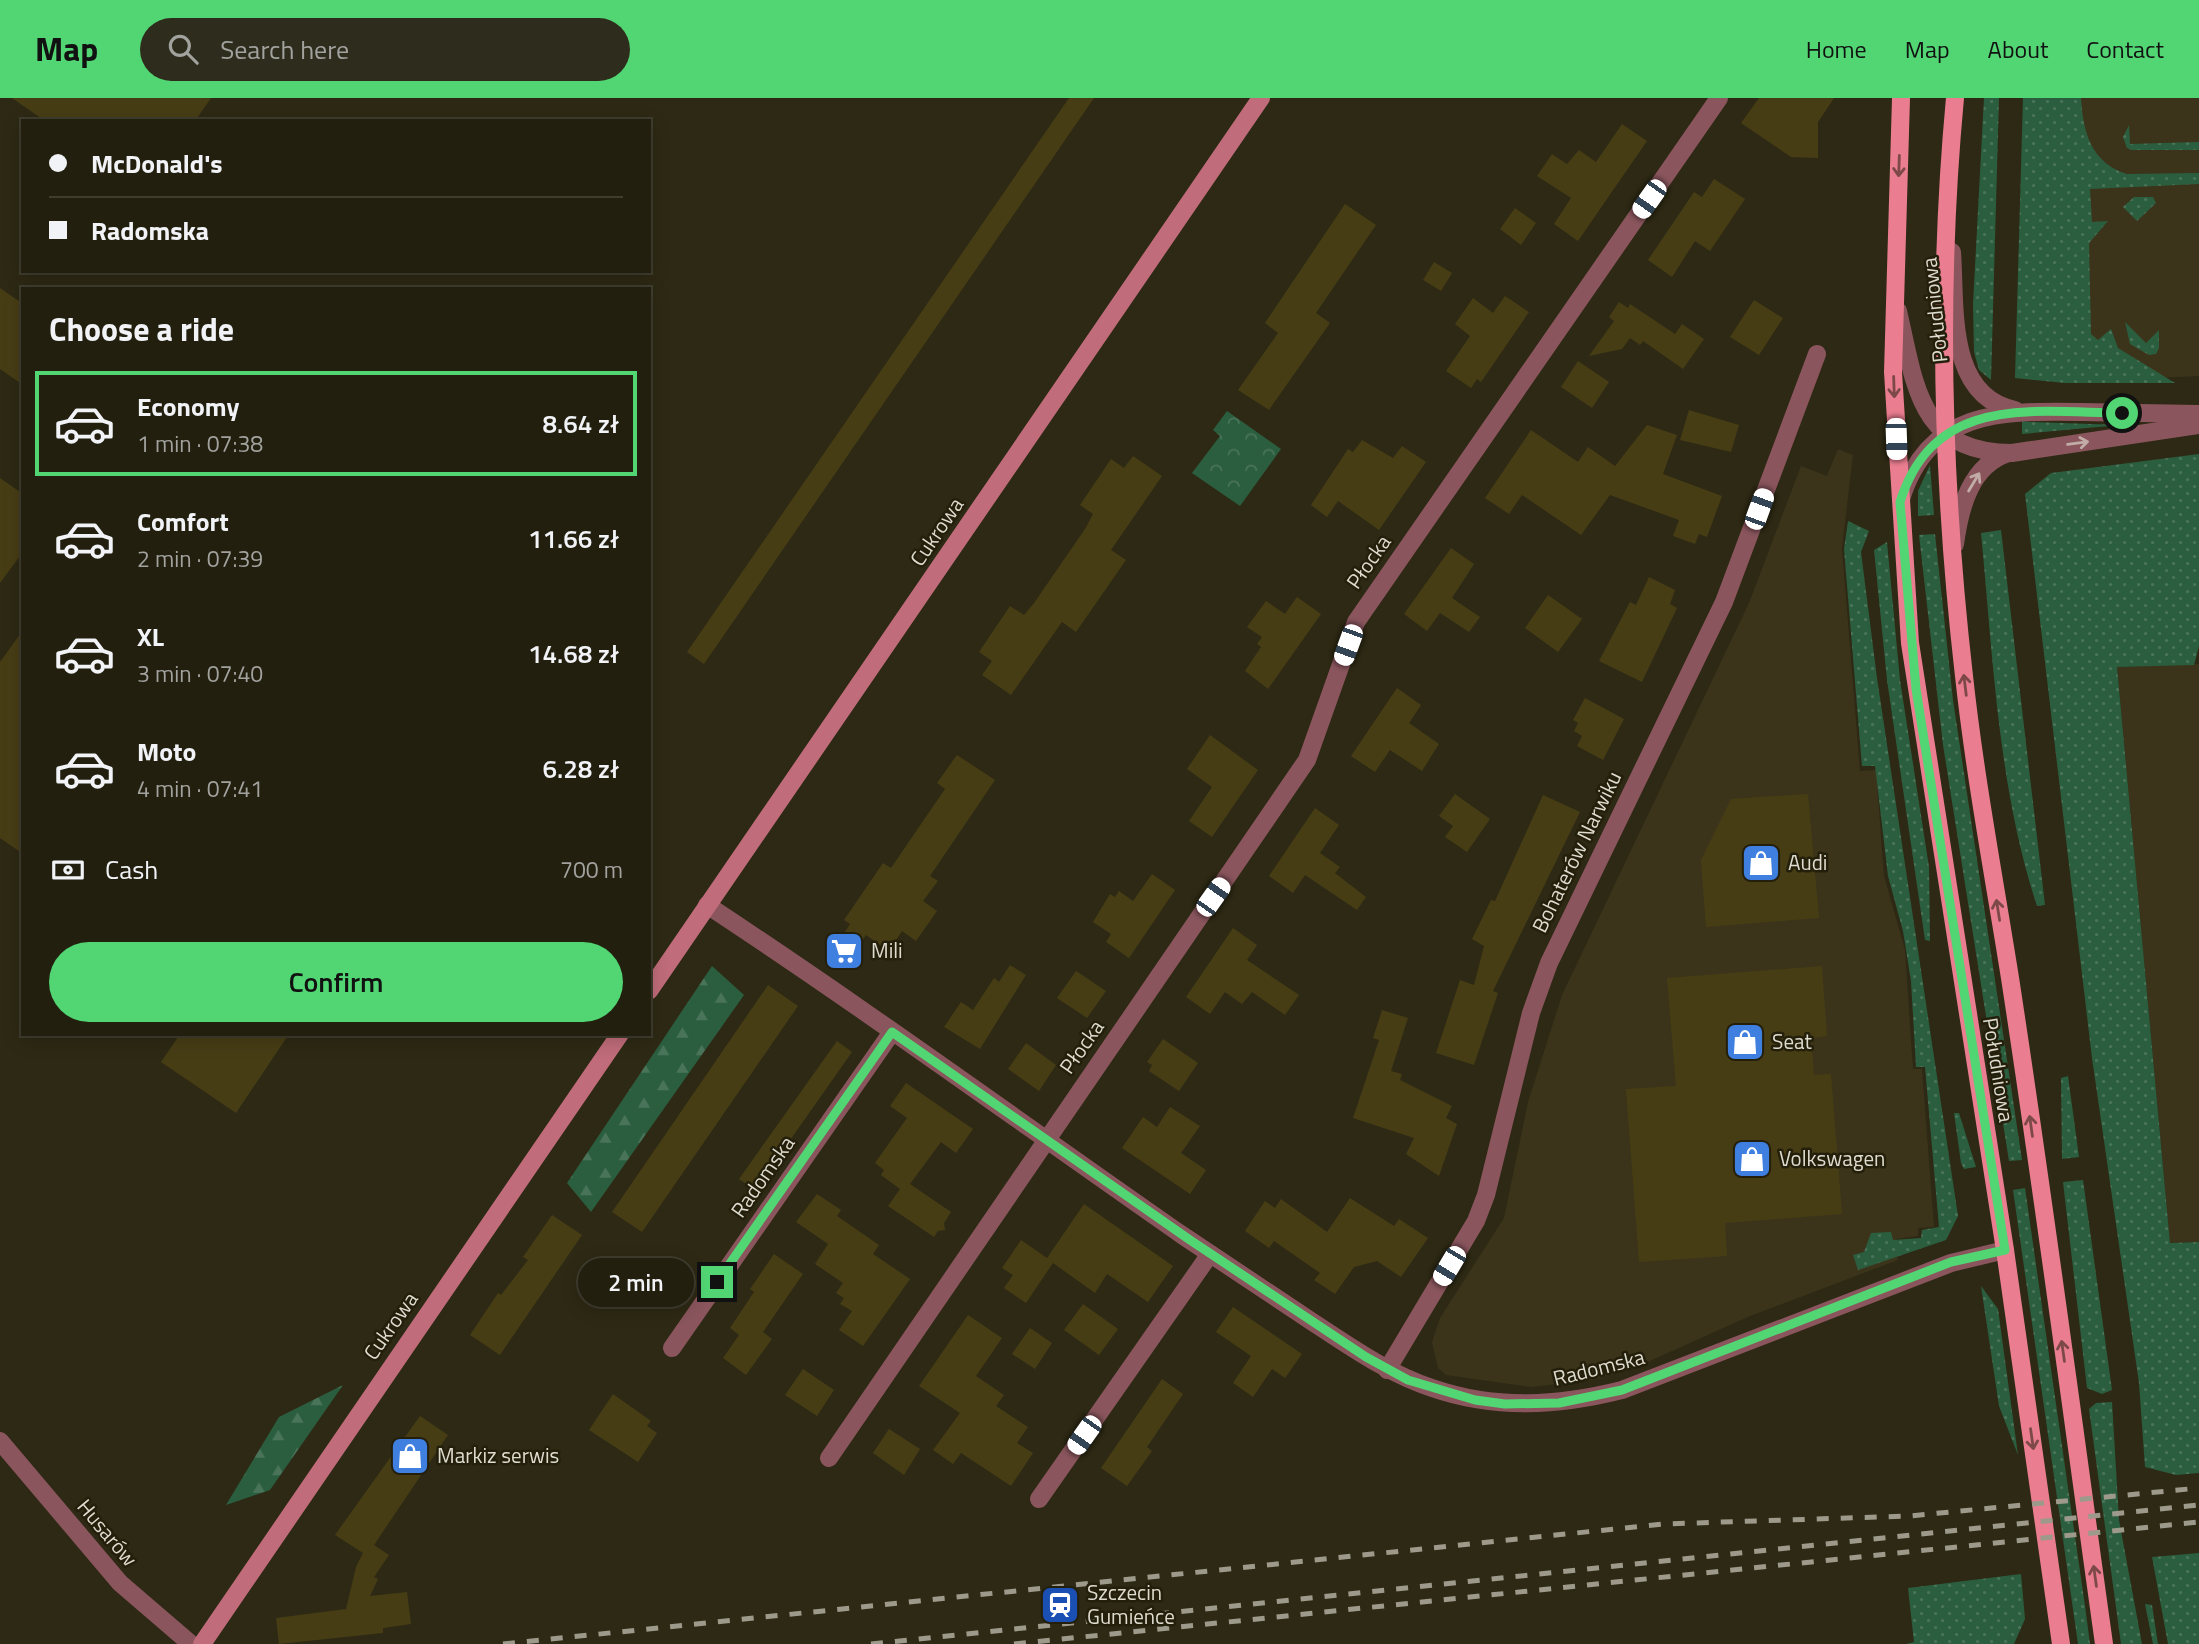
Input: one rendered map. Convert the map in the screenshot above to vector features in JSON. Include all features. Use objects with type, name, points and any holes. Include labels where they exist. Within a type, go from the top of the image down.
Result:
[{"type":"main road","name":"Południowa","points":[[1901,98],[1894,294],[1894,394],[1900,502],[1918,701],[2005,1250],[2061,1644]]},
{"type":"main road","name":"Południowa","points":[[1955,98],[1948,208],[1944,346],[1954,572],[1978,782],[2011,988],[2104,1644]]},
{"type":"street","name":"Cukrowa","points":[[651,988],[1262,98]]},
{"type":"street","name":"Płocka","points":[[1046,1140],[1307,760],[1356,622],[1719,98]]},
{"type":"street","name":"Południowa","points":[[1948,208],[1961,362],[1985,397],[2007,408],[2028,412]]},
{"type":"street","name":"Południowa","points":[[1894,294],[1916,392],[1931,419],[1946,433],[1969,446],[2010,453],[2199,425]]},
{"type":"street","name":"Bohaterów Narwiku","points":[[1387,1370],[1476,1221],[1486,1195],[1531,1013],[1549,963],[1724,602],[1817,354]]},
{"type":"street","name":"Południowa","points":[[1900,502],[1915,467],[1946,433],[1984,416],[2028,412],[2199,414]]},
{"type":"street","name":"Południowa","points":[[1954,572],[1958,526],[1968,493],[1988,464],[2010,453]]},
{"type":"street","name":"Radomska","points":[[707,905],[1210,1254],[1387,1370],[1433,1389],[1475,1400],[1533,1404],[1588,1399],[1653,1379],[1951,1262],[2005,1250]]},
{"type":"street","name":"Radomska","points":[[671,1348],[892,1032]]},
{"type":"street","name":"Cukrowa","points":[[202,1644],[619,1036]]},
{"type":"street","points":[[830,1458],[1046,1140]]},
{"type":"street","points":[[1039,1499],[1210,1254]]},
{"type":"street","name":"Husarów","points":[[0,1441],[120,1584],[191,1644]]},
{"type":"shaded area","points":[[2079,98],[2199,98],[2199,376],[2136,379],[2090,370]]},
{"type":"shaded area","points":[[1838,449],[1853,455],[1842,548],[1860,771],[1876,770],[1884,876],[1905,950],[1913,1069],[1922,1069],[1934,1227],[1918,1228],[1918,1236],[1896,1239],[1898,1260],[1750,1316],[1632,1369],[1592,1380],[1531,1387],[1446,1375],[1438,1368],[1432,1342],[1440,1318],[1504,1218],[1528,1102],[1562,995],[1749,603],[1801,466],[1827,476]]},
{"type":"shaded area","points":[[2199,664],[2199,1242],[2170,1243],[2117,667]]},
{"type":"green space","points":[[1984,98],[1999,98],[1991,380],[1979,370],[1974,352],[1973,304]]},
{"type":"green space","points":[[2023,98],[2081,98],[2084,123],[2091,145],[2105,162],[2115,169],[2127,174],[2199,173],[2199,184],[2090,189],[2092,222],[2108,221],[2089,243],[2091,334],[2098,340],[2111,329],[2118,348],[2175,383],[2065,383],[2015,378]]},
{"type":"green space","points":[[2129,125],[2130,144],[2199,142],[2199,150],[2131,150],[2127,148],[2123,137]]},
{"type":"green space","points":[[2134,197],[2153,197],[2156,203],[2137,221],[2123,207]]},
{"type":"green space","points":[[2125,322],[2146,343],[2159,330],[2159,348],[2156,354],[2149,355],[2130,344]]},
{"type":"green space","points":[[1227,411],[1281,449],[1240,506],[1192,473],[1220,436],[1213,430]]},
{"type":"green space","points":[[2022,421],[2030,422],[2120,425],[2022,434]]},
{"type":"green space","points":[[2199,454],[2199,646],[2194,665],[2117,667],[2170,1243],[2199,1242],[2199,1473],[2176,1475],[2145,1467],[2139,1383],[2092,1058],[2025,494],[2051,473]]},
{"type":"green space","points":[[1930,465],[1934,515],[1918,516],[1918,491]]},
{"type":"green space","points":[[1848,521],[1869,531],[1861,552],[1877,678],[1958,1216],[1946,1240],[1858,1270],[1853,1255],[1864,1252],[1871,1233],[1891,1232],[1893,1240],[1921,1238],[1922,1230],[1939,1227],[1925,1067],[1916,1067],[1911,981],[1903,931],[1888,876],[1875,766],[1862,766],[1844,549]]},
{"type":"green space","points":[[2001,530],[2045,905],[2037,906],[2013,815],[1994,674],[1981,533]]},
{"type":"green space","points":[[1935,534],[1953,700],[2022,1160],[2009,1161],[1943,745],[1919,535]]},
{"type":"green space","points":[[1887,542],[1900,680],[1929,867],[1930,941],[1925,940],[1887,680],[1874,550]]},
{"type":"green space","points":[[712,966],[744,995],[591,1212],[567,1183]]},
{"type":"green space","points":[[2068,1076],[2079,1157],[2062,1159],[2061,1078]]},
{"type":"green space","points":[[1954,1113],[1959,1113],[1976,1167],[1964,1169],[1961,1163]]},
{"type":"green space","points":[[2083,1180],[2112,1390],[2102,1394],[2087,1388],[2063,1182]]},
{"type":"green space","points":[[2025,1188],[2090,1644],[2078,1644],[2013,1190]]},
{"type":"green space","points":[[1981,1286],[1998,1309],[2018,1455],[1999,1406]]},
{"type":"green space","points":[[343,1385],[270,1490],[226,1505],[279,1417]]},
{"type":"green space","points":[[2112,1402],[2119,1520],[2142,1644],[2121,1644],[2089,1409],[2096,1403]]},
{"type":"green space","points":[[2199,1553],[2199,1644],[2168,1644],[2152,1557]]},
{"type":"green space","points":[[2021,1574],[2025,1619],[2014,1644],[1906,1644],[1914,1642],[1908,1588]]},
{"type":"green space","points":[[2145,1604],[2152,1605],[2158,1644],[2153,1644]]},
{"type":"building","points":[[12,98],[211,98],[196,119],[42,119]]},
{"type":"building","points":[[1069,98],[1094,98],[704,664],[687,652]]},
{"type":"building","points":[[1759,98],[1834,98],[1818,122],[1818,158],[1791,157],[1741,123]]},
{"type":"building","points":[[1622,124],[1647,141],[1578,241],[1554,224],[1571,198],[1537,176],[1552,154],[1567,164],[1579,150],[1596,162]]},
{"type":"building","points":[[1714,179],[1745,199],[1710,251],[1695,241],[1672,277],[1648,260],[1694,192],[1702,197]]},
{"type":"building","points":[[1345,204],[1376,225],[1316,313],[1330,323],[1269,410],[1238,390],[1278,333],[1265,323]]},
{"type":"building","points":[[1515,208],[1536,223],[1521,245],[1500,229]]},
{"type":"building","points":[[1434,262],[1452,273],[1441,291],[1423,280]]},
{"type":"building","points":[[0,288],[21,303],[21,384],[0,369]]},
{"type":"building","points":[[1505,296],[1529,312],[1481,382],[1477,379],[1471,388],[1446,371],[1470,336],[1455,324],[1473,298],[1493,313]]},
{"type":"building","points":[[1754,300],[1783,318],[1759,355],[1730,337]]},
{"type":"building","points":[[1619,302],[1628,308],[1630,304],[1675,334],[1682,324],[1704,339],[1683,369],[1643,341],[1640,345],[1630,338],[1622,349],[1589,356],[1614,321],[1609,317]]},
{"type":"building","points":[[1578,361],[1609,382],[1592,408],[1561,387]]},
{"type":"building","points":[[1689,410],[1739,425],[1731,452],[1680,440]]},
{"type":"building","points":[[1647,425],[1677,435],[1663,474],[1722,496],[1707,537],[1699,534],[1695,544],[1673,536],[1679,520],[1610,495],[1581,535],[1522,495],[1509,514],[1485,498],[1531,430],[1578,462],[1588,447],[1615,466]]},
{"type":"building","points":[[1362,440],[1393,458],[1402,446],[1426,462],[1379,530],[1338,501],[1327,517],[1311,505],[1348,449],[1353,452]]},
{"type":"building","points":[[1133,456],[1162,476],[1111,550],[1126,560],[1076,632],[1062,622],[1011,695],[982,675],[992,661],[979,652],[1010,606],[1024,615],[1085,529],[1093,514],[1080,505],[1111,459],[1124,468]]},
{"type":"building","points":[[0,478],[21,493],[21,555],[0,583]]},
{"type":"building","points":[[1451,548],[1474,564],[1452,598],[1480,617],[1469,632],[1440,613],[1427,631],[1404,614]]},
{"type":"building","points":[[1649,577],[1675,590],[1670,604],[1677,608],[1642,682],[1599,661],[1630,602],[1636,605]]},
{"type":"building","points":[[1548,595],[1582,619],[1558,652],[1525,628]]},
{"type":"building","points":[[1297,597],[1321,614],[1268,689],[1245,671],[1261,647],[1257,644],[1262,637],[1247,627],[1266,601],[1285,614]]},
{"type":"building","points":[[21,633],[21,853],[0,838],[0,662]]},
{"type":"building","points":[[1397,688],[1421,705],[1409,723],[1439,744],[1422,771],[1390,750],[1375,772],[1351,756]]},
{"type":"building","points":[[1585,698],[1624,719],[1603,760],[1577,746],[1582,736],[1574,731],[1578,723],[1573,720]]},
{"type":"building","points":[[1210,735],[1258,770],[1212,837],[1189,821],[1212,787],[1187,769]]},
{"type":"building","points":[[957,755],[995,780],[930,876],[938,881],[923,901],[937,911],[916,941],[902,931],[889,951],[866,935],[845,965],[830,955],[850,924],[844,920],[883,863],[891,868],[945,789],[937,783]]},
{"type":"building","points":[[1455,794],[1490,819],[1467,852],[1445,837],[1453,826],[1439,816]]},
{"type":"building","points":[[1808,794],[1819,918],[1706,927],[1701,860],[1731,799]]},
{"type":"building","points":[[1543,795],[1580,812],[1493,991],[1498,993],[1474,1065],[1436,1053],[1460,980],[1474,985],[1484,946],[1472,939],[1491,900],[1495,901]]},
{"type":"building","points":[[1315,808],[1339,825],[1320,853],[1340,867],[1335,873],[1366,897],[1357,910],[1305,875],[1293,893],[1269,876]]},
{"type":"building","points":[[1152,874],[1175,890],[1129,958],[1106,942],[1111,934],[1093,922],[1110,894],[1115,897],[1119,891],[1133,901]]},
{"type":"building","points":[[1233,928],[1257,945],[1247,960],[1299,995],[1285,1015],[1252,992],[1242,1004],[1225,992],[1210,1014],[1186,997]]},
{"type":"building","points":[[1010,965],[1026,975],[980,1049],[944,1027],[961,1002],[973,1010],[994,978],[999,982]]},
{"type":"building","points":[[1822,966],[1827,1036],[1811,1038],[1814,1075],[1831,1074],[1842,1214],[1725,1223],[1727,1256],[1639,1262],[1626,1089],[1676,1086],[1667,978]]},
{"type":"building","points":[[1076,971],[1106,991],[1087,1018],[1057,998]]},
{"type":"building","points":[[768,985],[798,1006],[642,1232],[612,1212]]},
{"type":"building","points":[[1382,1010],[1408,1018],[1391,1071],[1402,1074],[1400,1080],[1452,1106],[1446,1118],[1457,1124],[1439,1176],[1406,1154],[1414,1138],[1353,1118],[1379,1040],[1373,1038]]},
{"type":"building","points":[[179,1036],[288,1036],[236,1113],[161,1062]]},
{"type":"building","points":[[1163,1039],[1198,1063],[1179,1091],[1149,1071],[1152,1065],[1147,1062]]},
{"type":"building","points":[[837,1041],[852,1052],[755,1190],[739,1179]]},
{"type":"building","points":[[1026,1043],[1056,1065],[1039,1091],[1008,1069]]},
{"type":"building","points":[[906,1083],[973,1129],[956,1153],[941,1142],[910,1184],[951,1212],[944,1223],[945,1230],[938,1231],[934,1237],[888,1206],[900,1189],[881,1175],[884,1170],[875,1163],[907,1118],[890,1106]]},
{"type":"building","points":[[1170,1107],[1200,1126],[1181,1153],[1206,1170],[1190,1194],[1122,1148],[1143,1117],[1157,1127]]},
{"type":"building","points":[[817,1194],[841,1210],[837,1216],[879,1245],[873,1254],[910,1279],[863,1346],[839,1330],[852,1311],[840,1304],[844,1298],[836,1293],[843,1283],[815,1264],[828,1244],[796,1222]]},
{"type":"building","points":[[1350,1198],[1394,1226],[1399,1219],[1428,1238],[1401,1277],[1377,1261],[1354,1267],[1335,1294],[1314,1280],[1320,1273],[1274,1241],[1269,1248],[1245,1231],[1265,1201],[1275,1208],[1281,1199],[1327,1232]]},
{"type":"building","points":[[1084,1204],[1173,1266],[1148,1302],[1107,1274],[1095,1293],[1053,1263],[1026,1303],[1004,1288],[1013,1275],[1002,1268],[1021,1240],[1047,1258]]},
{"type":"building","points":[[552,1215],[582,1235],[500,1355],[470,1335],[498,1293],[501,1295],[528,1260],[523,1257]]},
{"type":"building","points":[[774,1254],[803,1274],[763,1332],[772,1339],[746,1375],[723,1358],[739,1335],[730,1328],[754,1292],[750,1289]]},
{"type":"building","points":[[1083,1304],[1118,1329],[1099,1355],[1064,1330]]},
{"type":"building","points":[[1233,1307],[1302,1354],[1285,1378],[1272,1369],[1253,1397],[1233,1383],[1251,1356],[1216,1332]]},
{"type":"building","points":[[968,1315],[1002,1338],[976,1376],[1004,1395],[996,1406],[1028,1427],[1017,1443],[1033,1453],[1011,1486],[961,1453],[953,1464],[933,1450],[960,1413],[919,1386]]},
{"type":"building","points":[[1030,1328],[1052,1343],[1035,1369],[1012,1354]]},
{"type":"building","points":[[803,1369],[834,1390],[817,1416],[785,1395]]},
{"type":"building","points":[[1162,1379],[1183,1394],[1147,1447],[1152,1451],[1127,1486],[1101,1468]]},
{"type":"building","points":[[613,1394],[651,1421],[647,1426],[657,1433],[638,1462],[589,1430]]},
{"type":"building","points":[[420,1416],[448,1435],[374,1545],[389,1555],[374,1577],[378,1579],[370,1596],[407,1592],[411,1624],[383,1628],[383,1633],[279,1644],[276,1618],[346,1609],[356,1567],[363,1553],[335,1535]]},
{"type":"building","points":[[889,1429],[920,1449],[904,1475],[873,1453]]},
{"type":"railway","points":[[503,1644],[1663,1524],[1909,1516],[2199,1488]]},
{"type":"railway","points":[[871,1644],[2199,1505]]},
{"type":"railway","points":[[1014,1644],[2199,1522]]},
{"type":"place","name":"Audi","points":[[1761,863]]},
{"type":"place","name":"Mili","points":[[844,951]]},
{"type":"place","name":"Seat","points":[[1745,1042]]},
{"type":"place","name":"Volkswagen","points":[[1752,1159]]},
{"type":"place","name":"Markiz serwis","points":[[410,1456]]},
{"type":"place","name":"Szczecin Gumieńce","points":[[1060,1605]]},
{"type":"route","points":[[717,1282],[892,1032],[1190,1240],[1366,1357],[1408,1380],[1475,1400],[1505,1404],[1559,1403],[1622,1390],[1951,1262],[2005,1250],[1916,689],[1903,567],[1900,502],[1909,476],[1922,457],[1938,439],[1964,422],[1984,416],[2017,412],[2122,413]]}]
